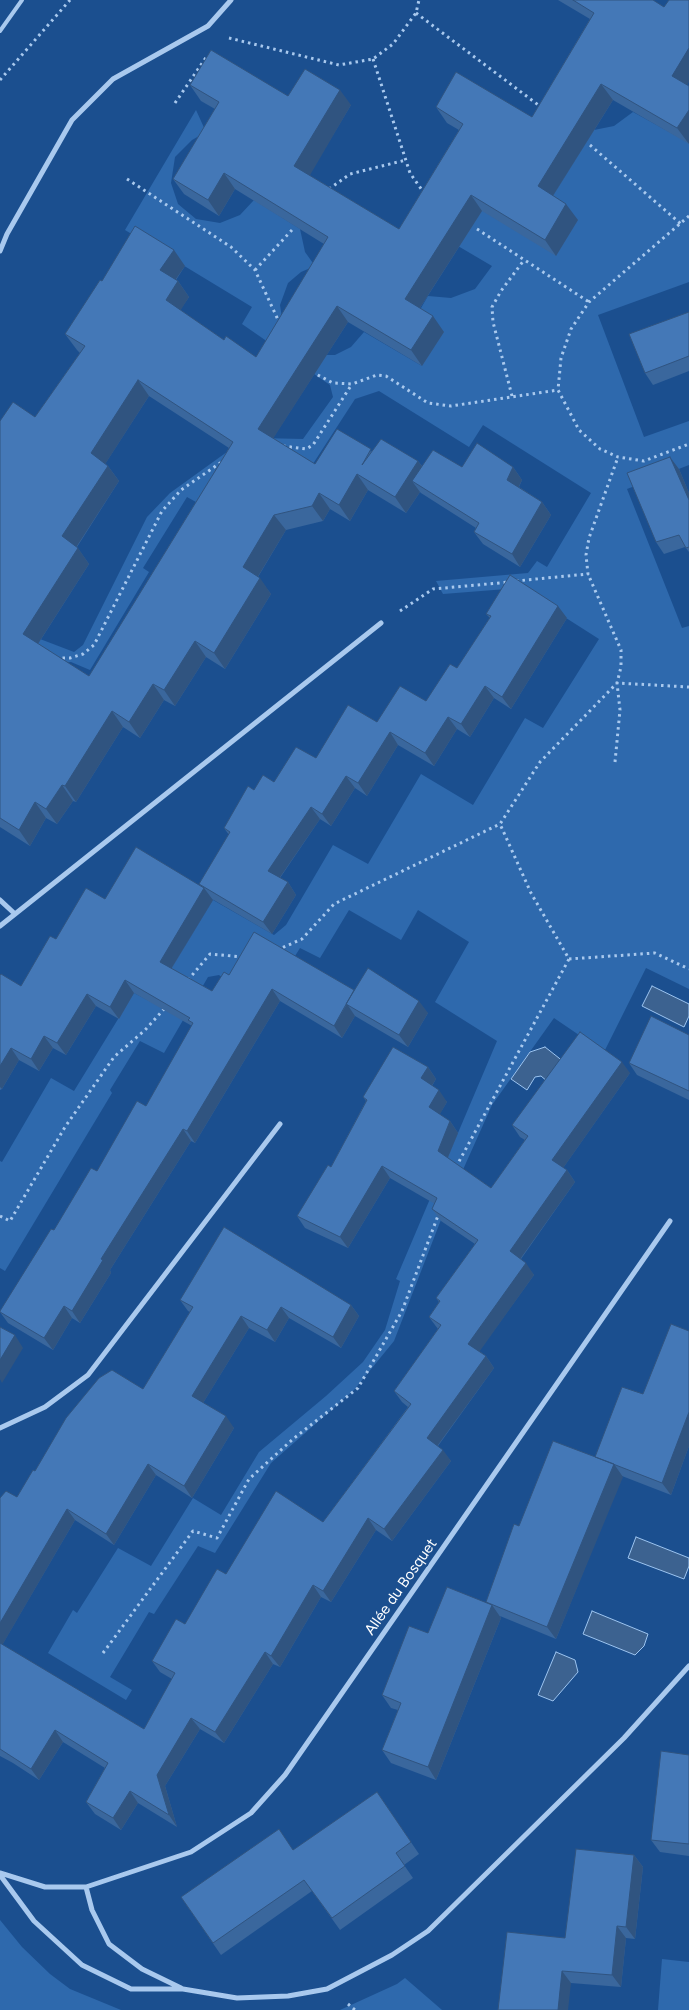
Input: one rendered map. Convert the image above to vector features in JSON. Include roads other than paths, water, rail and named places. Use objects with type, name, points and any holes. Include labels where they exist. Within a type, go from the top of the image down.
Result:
[{"type":"street","points":[[0,251],[7,234],[72,120],[113,79],[208,26],[231,0]]},
{"type":"street","points":[[0,926],[381,623]]},
{"type":"street","points":[[0,900],[15,914]]},
{"type":"street","points":[[0,1428],[45,1407],[88,1375],[280,1124]]},
{"type":"street","name":"Allée du Bosquet","points":[[0,1874],[45,1887],[86,1887],[191,1852],[251,1813],[285,1775],[670,1220]]},
{"type":"street","name":"Allée du Bosquet","points":[[0,1874],[34,1921],[82,1965],[131,1989],[183,1990],[237,1998],[288,1996],[327,1989],[392,1955],[428,1931],[624,1738],[689,1666]]},
{"type":"street","name":"Allée du Bosquet","points":[[86,1887],[92,1910],[109,1944],[142,1969],[183,1990]]},
{"type":"lane","points":[[0,31],[22,0]]}]
